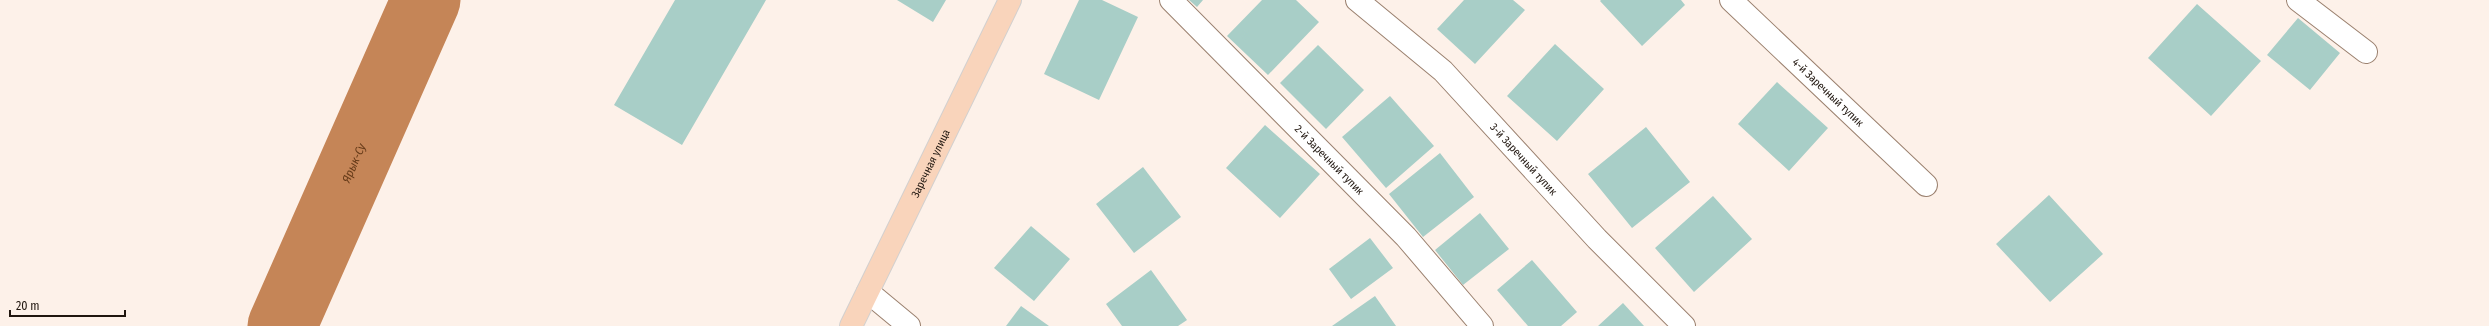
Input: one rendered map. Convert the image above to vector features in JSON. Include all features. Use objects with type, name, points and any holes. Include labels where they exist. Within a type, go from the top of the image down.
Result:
[{"type":"main road","name":"Заречная улица","points":[[851,326],[1010,0]]},
{"type":"street","name":"2-й Заречный тупик","points":[[1171,0],[1406,237],[1482,326]]},
{"type":"street","name":"3-й Заречный тупик","points":[[1357,0],[1443,71],[1598,239],[1684,326]]},
{"type":"street","name":"4-й Заречный тупик","points":[[1732,0],[1926,185]]},
{"type":"street","points":[[2298,0],[2366,52]]},
{"type":"street","points":[[868,292],[909,326]]},
{"type":"building","points":[[675,0],[766,0],[682,145],[614,105]]},
{"type":"building","points":[[897,0],[946,0],[933,22]]},
{"type":"building","points":[[1079,0],[1102,0],[1138,17],[1099,100],[1044,74]]},
{"type":"building","points":[[1189,0],[1203,0],[1197,7]]},
{"type":"building","points":[[1262,0],[1296,0],[1319,22],[1268,75],[1227,36]]},
{"type":"building","points":[[1464,0],[1513,0],[1525,10],[1475,64],[1437,29]]},
{"type":"building","points":[[1681,0],[1685,5],[1642,46],[1600,1]]},
{"type":"building","points":[[2197,4],[2261,61],[2211,116],[2148,58]]},
{"type":"building","points":[[2298,18],[2340,53],[2310,90],[2267,55]]},
{"type":"building","points":[[1555,44],[1604,89],[1557,141],[1507,96]]},
{"type":"building","points":[[1318,45],[1364,90],[1326,129],[1280,83]]},
{"type":"building","points":[[1777,82],[1828,128],[1789,171],[1738,124]]},
{"type":"building","points":[[1390,96],[1434,146],[1386,188],[1342,137]]},
{"type":"building","points":[[1265,125],[1320,174],[1280,218],[1226,168]]},
{"type":"building","points":[[1646,127],[1690,182],[1632,228],[1588,174]]},
{"type":"building","points":[[1440,153],[1474,197],[1423,237],[1389,194]]},
{"type":"building","points":[[1143,167],[1181,217],[1134,253],[1096,204]]},
{"type":"building","points":[[2049,195],[2103,254],[2050,302],[1996,244]]},
{"type":"building","points":[[1713,196],[1752,239],[1694,292],[1655,248]]},
{"type":"building","points":[[1480,213],[1509,249],[1463,285],[1435,250]]},
{"type":"building","points":[[1031,226],[1070,259],[1034,301],[994,268]]},
{"type":"building","points":[[1370,238],[1393,268],[1351,299],[1329,269]]},
{"type":"building","points":[[1532,260],[1577,312],[1561,326],[1528,326],[1497,290]]},
{"type":"building","points":[[1151,270],[1187,320],[1178,326],[1122,326],[1106,304]]},
{"type":"building","points":[[1375,296],[1396,326],[1332,326]]},
{"type":"building","points":[[1623,303],[1644,326],[1598,326]]},
{"type":"building","points":[[1021,306],[1049,326],[1006,326]]},
{"type":"waterway","name":"Ярык-Су","points":[[282,326],[426,0]]}]
